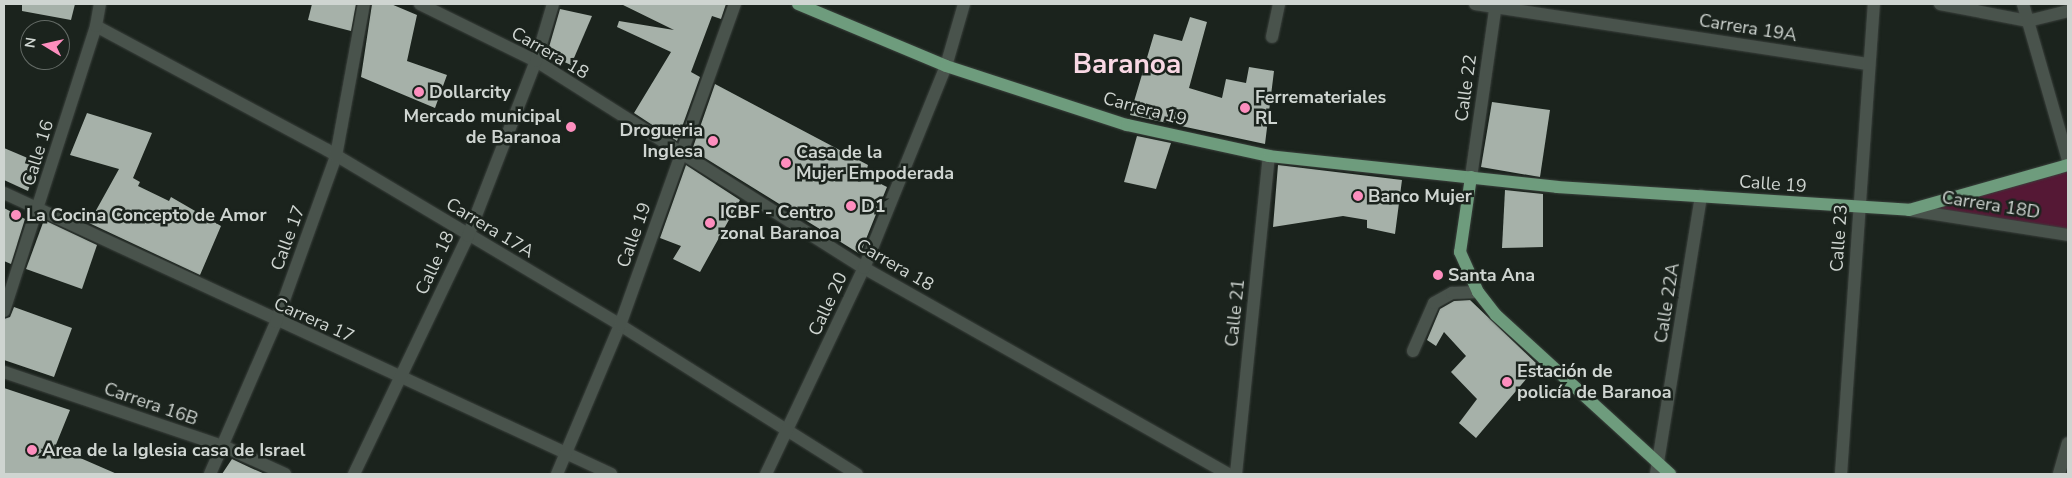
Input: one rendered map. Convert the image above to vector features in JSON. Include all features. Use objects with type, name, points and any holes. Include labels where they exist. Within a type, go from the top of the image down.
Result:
[{"type":"main road","name":"Carrera 19","points":[[798,4],[946,66],[1127,125],[1269,156],[1471,178]]},
{"type":"main road","name":"Calle 19","points":[[1471,178],[1908,210],[2068,165]]},
{"type":"main road","points":[[1471,178],[1460,252],[1478,292],[1496,315],[1658,469],[1670,474]]},
{"type":"street","name":"Calle 16","points":[[4,311],[96,26],[100,4]]},
{"type":"street","name":"Calle 17","points":[[210,474],[276,322],[336,156],[364,4]]},
{"type":"street","name":"Carrera 18","points":[[420,4],[536,61],[864,268],[1228,474]]},
{"type":"street","name":"Calle 18","points":[[354,474],[468,236],[536,61],[553,4]]},
{"type":"street","name":"Calle 19","points":[[557,474],[620,325],[735,4]]},
{"type":"street","name":"Calle 20","points":[[766,474],[864,268],[946,66],[964,4]]},
{"type":"street","points":[[1272,37],[1279,4]]},
{"type":"street","name":"Carrera 19A","points":[[1475,4],[1867,64]]},
{"type":"street","name":"Calle 23","points":[[1841,474],[1867,64],[1874,4]]},
{"type":"street","points":[[1940,4],[2028,22],[2068,11]]},
{"type":"street","points":[[2023,4],[2068,160]]},
{"type":"street","name":"Calle 22","points":[[1471,178],[1496,6]]},
{"type":"street","name":"Carrera 17A","points":[[96,26],[336,156],[620,325],[857,474]]},
{"type":"street","name":"Calle 21","points":[[1236,474],[1269,156]]},
{"type":"street","name":"Carrera 17","points":[[4,193],[276,322],[611,474]]},
{"type":"street","name":"Calle 22A","points":[[1658,469],[1701,196]]},
{"type":"street","name":"Carrera 18D","points":[[1908,210],[2068,235]]},
{"type":"street","points":[[1413,351],[1434,303],[1452,292],[1478,292]]},
{"type":"street","name":"Carrera 16B","points":[[4,372],[223,446],[285,474]]},
{"type":"street","points":[[2059,474],[2068,443]]},
{"type":"shaded area","points":[[2068,165],[2068,235],[1927,210]]},
{"type":"building","points":[[22,4],[75,4],[71,20],[22,11]]},
{"type":"building","points":[[312,4],[356,4],[351,31],[308,20]]},
{"type":"building","points":[[372,4],[391,4],[417,15],[407,61],[447,75],[435,108],[361,77]]},
{"type":"building","points":[[621,4],[726,4],[721,19],[712,16],[691,72],[700,77],[677,141],[634,113],[671,52],[617,27],[619,21],[674,30]]},
{"type":"building","points":[[560,9],[592,16],[571,65],[547,54]]},
{"type":"building","points":[[1190,17],[1207,22],[1189,88],[1222,98],[1226,79],[1246,83],[1249,67],[1274,71],[1265,144],[1130,115],[1154,34],[1182,41]]},
{"type":"building","points":[[715,84],[868,165],[865,176],[887,187],[860,254],[692,150]]},
{"type":"building","points":[[1492,102],[1550,110],[1540,177],[1481,167]]},
{"type":"building","points":[[87,113],[152,133],[133,178],[140,182],[138,186],[169,201],[171,197],[221,226],[200,275],[89,223],[119,169],[70,155]]},
{"type":"building","points":[[1137,136],[1171,143],[1156,189],[1124,182]]},
{"type":"building","points":[[4,148],[37,162],[28,191],[4,180]]},
{"type":"building","points":[[686,165],[740,200],[700,272],[673,259],[681,246],[660,238]]},
{"type":"building","points":[[1278,165],[1402,180],[1395,234],[1367,228],[1367,220],[1343,216],[1273,227]]},
{"type":"building","points":[[1505,190],[1543,194],[1543,247],[1502,248]]},
{"type":"building","points":[[4,208],[25,219],[11,264],[4,261]]},
{"type":"building","points":[[44,220],[97,245],[82,289],[26,269]]},
{"type":"building","points":[[1470,300],[1538,365],[1476,438],[1459,423],[1477,399],[1451,372],[1466,356],[1444,332],[1436,346],[1427,340],[1440,309],[1454,301]]},
{"type":"building","points":[[14,307],[72,328],[54,377],[4,360],[4,319],[10,317]]},
{"type":"building","points":[[4,388],[70,410],[55,447],[117,474],[4,474]]},
{"type":"building","points":[[232,459],[251,468],[265,474],[222,474]]},
{"type":"place","name":"Dollarcity","points":[[419,92]]},
{"type":"place","name":"Ferremateriales RL","points":[[1245,108]]},
{"type":"place","name":"Mercado municipal de Baranoa","points":[[571,127]]},
{"type":"place","name":"Drogueria Inglesa","points":[[713,141]]},
{"type":"place","name":"Casa de la Mujer Empoderada","points":[[786,163]]},
{"type":"place","name":"Banco Mujer","points":[[1358,196]]},
{"type":"place","name":"D1","points":[[851,206]]},
{"type":"place","name":"La Cocina Concepto de Amor","points":[[16,215]]},
{"type":"place","name":"ICBF - Centro zonal Baranoa","points":[[710,223]]},
{"type":"place","name":"Santa Ana","points":[[1438,275]]},
{"type":"place","name":"Estación de policía de Baranoa","points":[[1507,382]]},
{"type":"place","name":"Area de la Iglesia casa de Israel","points":[[32,450]]},
{"type":"district","name":"Baranoa","points":[[1127,64]]}]
